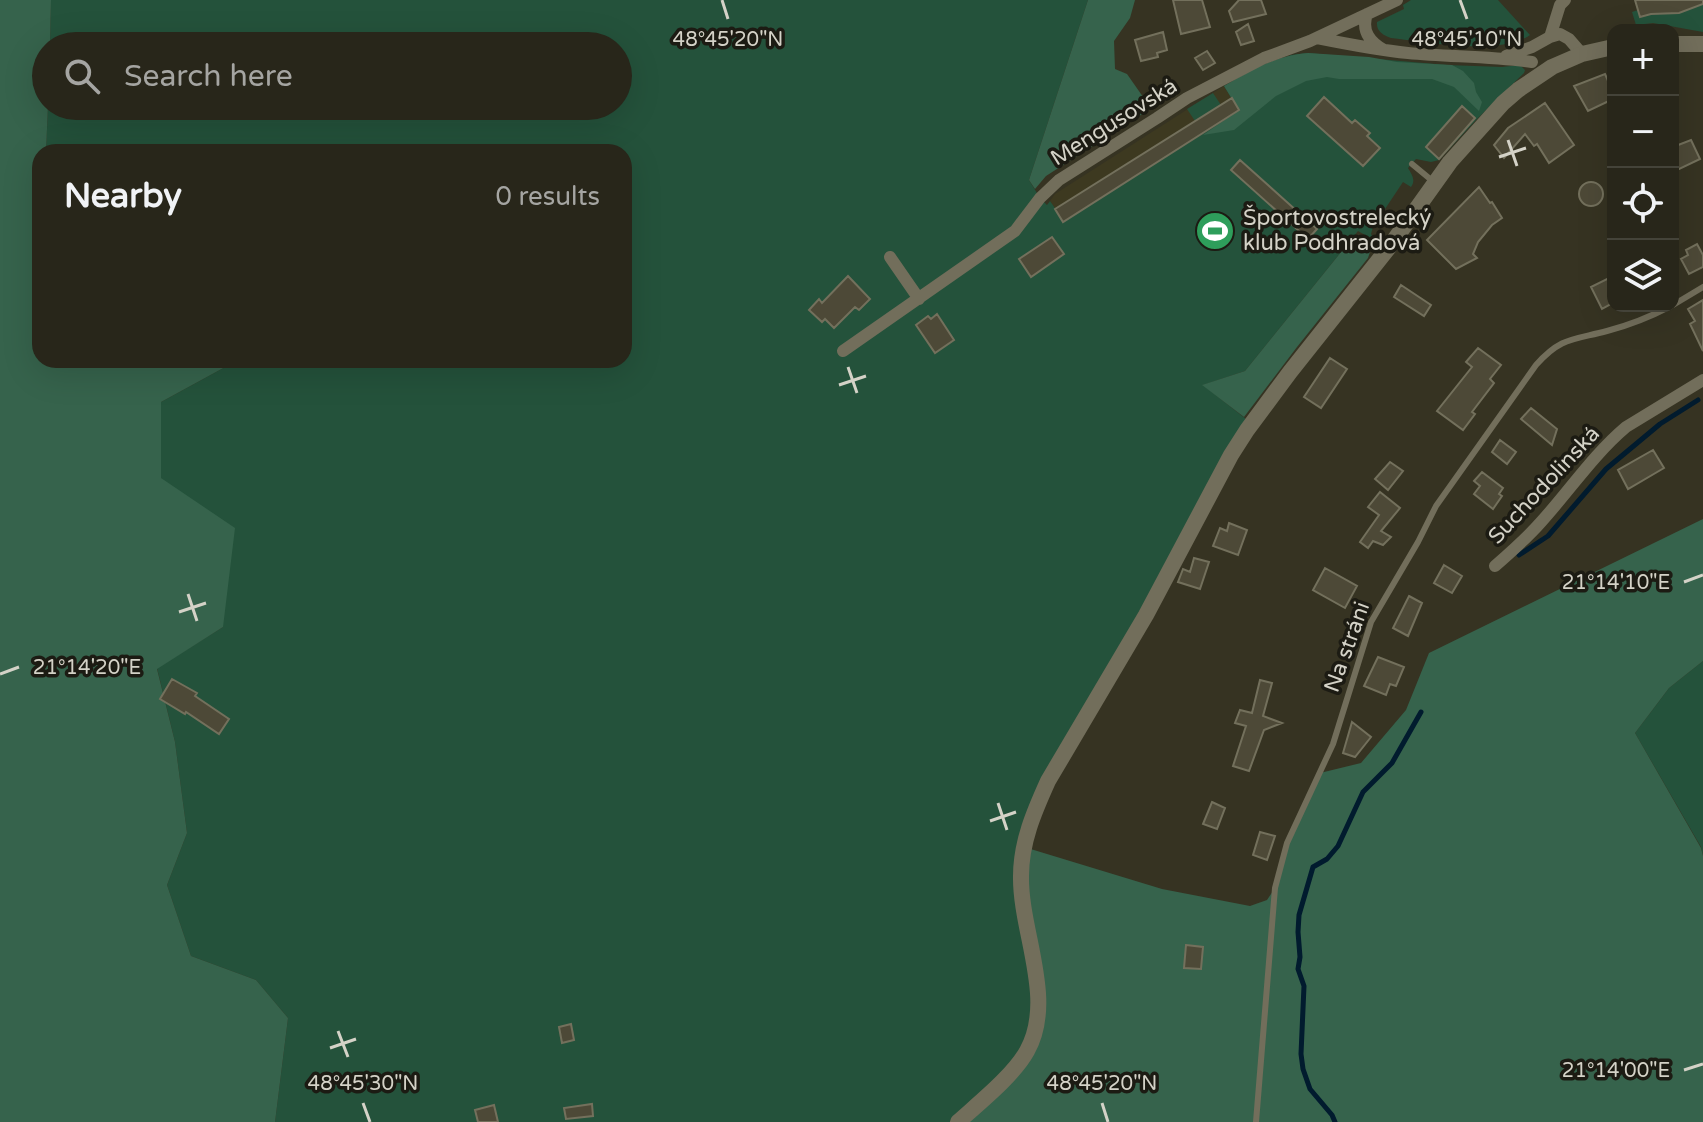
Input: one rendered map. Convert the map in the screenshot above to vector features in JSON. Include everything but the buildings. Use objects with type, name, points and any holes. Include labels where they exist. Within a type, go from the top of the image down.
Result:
[{"type":"street","name":"Mengusovská","points":[[843,351],[1015,231],[1040,198],[1059,180],[1187,98],[1264,58],[1317,38],[1397,0]]},
{"type":"street","points":[[1550,37],[1562,2]]},
{"type":"street","points":[[1562,2],[1569,39]]},
{"type":"street","points":[[1367,14],[1366,32],[1374,44],[1384,50]]},
{"type":"street","points":[[1502,58],[1560,34],[1588,52]]},
{"type":"street","points":[[1317,38],[1384,50],[1502,58],[1535,68]]},
{"type":"street","points":[[1679,44],[1703,44]]},
{"type":"street","points":[[1532,47],[1530,55],[1535,68]]},
{"type":"street","points":[[958,1122],[1026,1054],[1036,1028],[1039,1010],[1021,874],[1028,827],[1048,781],[1146,615],[1231,455],[1290,372],[1390,246],[1450,162],[1535,68],[1607,48]]},
{"type":"street","points":[[890,257],[919,299]]},
{"type":"street","name":"Suchodolinská","points":[[1495,566],[1540,523],[1614,437],[1703,380]]},
{"type":"lane","points":[[1412,164],[1435,183]]},
{"type":"lane","name":"Na stráni","points":[[1679,302],[1703,287]]},
{"type":"lane","name":"Na stráni","points":[[1256,1122],[1275,888],[1287,843],[1333,744],[1371,622],[1436,506],[1549,350],[1567,341],[1648,319],[1661,312]]},
{"type":"shaded area","points":[[1224,86],[1239,110],[1063,222],[1050,201],[1055,194]]},
{"type":"green space","points":[[0,0],[51,0],[50,32],[32,32],[32,120],[47,120],[46,144],[32,144],[32,368],[223,368],[161,402],[161,478],[235,528],[223,627],[157,669],[175,742],[187,833],[167,885],[191,956],[256,980],[288,1018],[275,1122],[0,1122]]},
{"type":"green space","points":[[51,0],[1088,0],[1029,180],[1040,198],[1047,205],[1050,201],[1064,221],[1239,111],[1224,86],[1291,55],[1308,53],[1447,65],[1520,65],[1525,70],[1439,160],[1416,159],[1408,168],[1413,180],[1411,187],[1403,182],[1373,227],[1371,234],[1376,241],[1358,231],[1245,371],[1203,385],[1251,423],[1029,827],[1037,993],[1031,1042],[958,1122],[275,1122],[288,1018],[256,980],[191,956],[167,885],[187,833],[175,742],[157,668],[223,627],[161,478],[161,402],[223,368],[632,368],[632,144],[46,144],[47,120],[632,120],[632,32],[50,32]]},
{"type":"green space","points":[[1088,0],[1135,0],[1130,18],[1114,41],[1115,69],[1127,74],[1148,104],[1147,111],[1046,176],[1035,189],[1029,180]]},
{"type":"green space","points":[[1411,0],[1498,0],[1530,35],[1501,45],[1463,46],[1391,38],[1381,32],[1377,22],[1404,9],[1403,5]]},
{"type":"green space","points":[[1692,0],[1703,0],[1703,32],[1679,28],[1679,24],[1636,24],[1632,12],[1638,10],[1641,17],[1694,8]]},
{"type":"green space","points":[[1308,53],[1452,65],[1474,83],[1482,102],[1479,111],[1454,87],[1432,79],[1327,77],[1306,81],[1276,96],[1234,130],[1203,135],[1239,110],[1224,86],[1274,60]]},
{"type":"green space","points":[[1213,93],[1221,105],[1195,121],[1187,109]]},
{"type":"green space","points":[[1354,236],[1370,252],[1368,258],[1244,417],[1202,385],[1245,371]]},
{"type":"green space","points":[[1703,519],[1703,661],[1669,688],[1635,733],[1703,856],[1703,1122],[958,1122],[1000,1082],[1036,1028],[1024,847],[1162,889],[1250,906],[1267,900],[1275,888],[1287,843],[1320,773],[1361,763],[1406,710],[1429,653]]},
{"type":"green space","points":[[1703,661],[1703,856],[1701,847],[1635,733],[1669,688]]},
{"type":"waterway","points":[[1519,555],[1548,536],[1606,469],[1660,424],[1698,400]]},
{"type":"waterway","points":[[1335,1122],[1310,1089],[1303,1069],[1304,986],[1298,969],[1299,915],[1313,867],[1327,859],[1338,846],[1363,792],[1392,763],[1421,712]]},
{"type":"place","name":"Športovostrelecký klub Podhradová","points":[[1215,231]]}]
